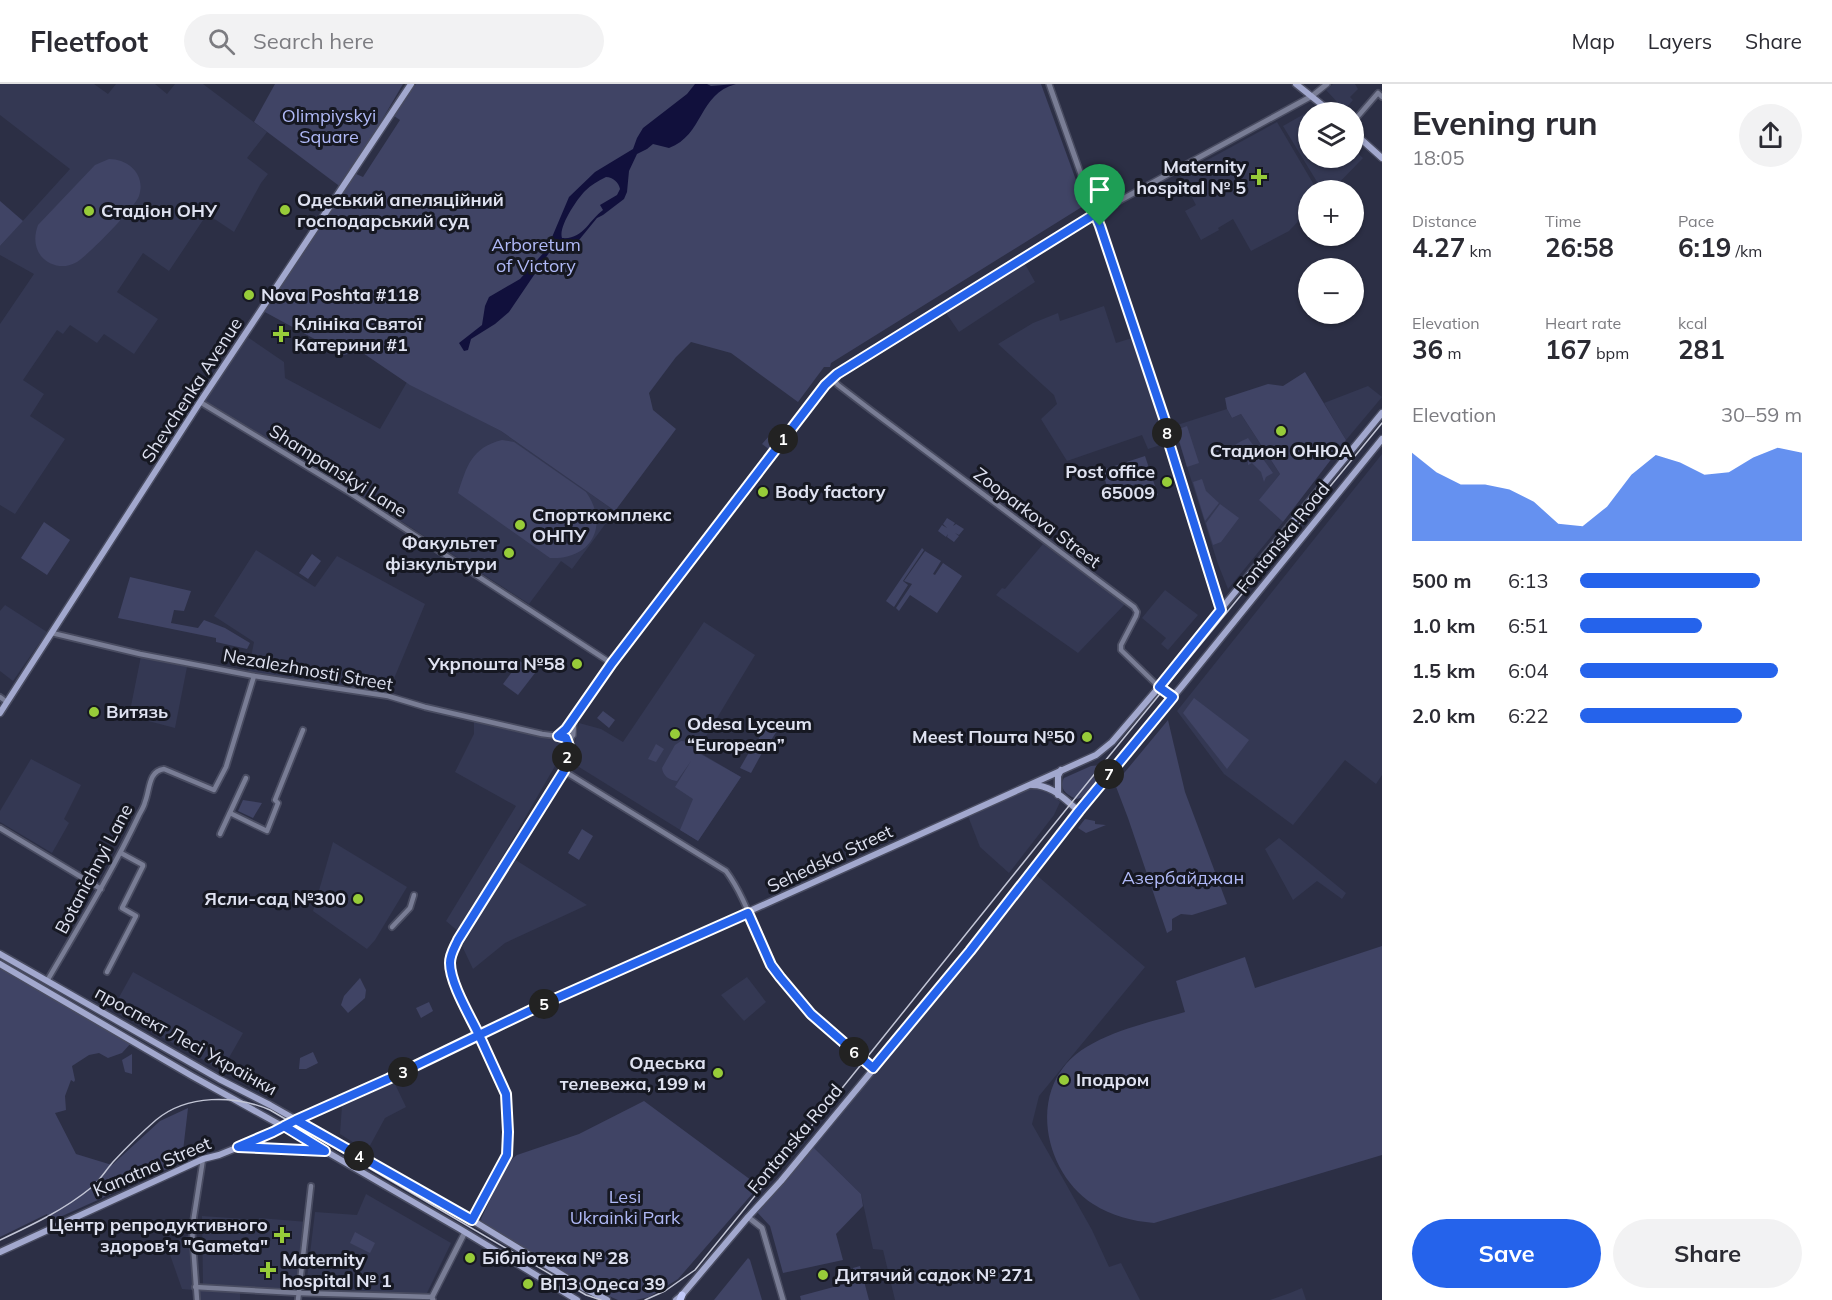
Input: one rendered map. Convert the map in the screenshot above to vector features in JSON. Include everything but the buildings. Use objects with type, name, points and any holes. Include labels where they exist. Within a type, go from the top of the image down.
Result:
[{"type":"main road","name":"Shevchenka Avenue","points":[[0,713],[200,402],[411,84]]},
{"type":"main road","points":[[1296,84],[1319,102]]},
{"type":"main road","points":[[1364,142],[1382,158]]},
{"type":"main road","name":"Fontanska Road","points":[[1096,755],[1112,741],[1159,687],[1382,413]]},
{"type":"main road","name":"Fontanska Road","points":[[680,1299],[748,1217],[782,1181],[970,951],[1079,811],[1382,440]]},
{"type":"main road","name":"Sehedska Street","points":[[284,1126],[561,996],[1096,755]]},
{"type":"main road","points":[[1059,795],[1058,776],[1061,769]]},
{"type":"main road","points":[[1028,785],[1042,785],[1050,788],[1079,811]]},
{"type":"main road","name":"проспект Лесі Українки","points":[[0,954],[472,1220],[607,1300]]},
{"type":"main road","name":"проспект Лесі Українки","points":[[0,964],[192,1076],[284,1126],[577,1300]]},
{"type":"main road","name":"Kanatna Street","points":[[0,1252],[203,1159],[238,1147],[284,1126]]},
{"type":"main road","points":[[238,1147],[325,1151]]},
{"type":"street","points":[[1049,84],[1166,424],[1169,443],[1222,608]]},
{"type":"street","points":[[472,1220],[507,1155],[506,1094],[452,978],[451,955],[458,940],[564,771],[569,746],[567,734],[574,717],[612,663],[831,377],[1095,214],[1312,96],[1327,84]]},
{"type":"street","points":[[1364,109],[1378,93],[1382,97]]},
{"type":"street","name":"Zooparkova Street","points":[[831,377],[872,411],[1134,607],[1137,612],[1136,616],[1120,648],[1159,687],[1173,697]]},
{"type":"street","name":"Shampanskyi Lane","points":[[200,402],[347,491],[612,663]]},
{"type":"street","name":"Nezalezhnosti Street","points":[[52,633],[140,654],[254,676],[388,696],[523,730],[558,736],[567,734]]},
{"type":"street","name":"Botanichnyi Lane","points":[[47,981],[121,854],[146,801],[153,775],[164,769],[214,790],[226,767],[254,676]]},
{"type":"street","points":[[0,697],[7,702]]},
{"type":"street","points":[[230,813],[267,831],[278,803],[275,800],[303,730]]},
{"type":"street","points":[[564,771],[726,871],[771,965],[811,1014],[873,1068]]},
{"type":"street","points":[[220,834],[246,778]]},
{"type":"street","points":[[0,828],[101,889]]},
{"type":"street","points":[[107,972],[136,916],[122,908],[143,867],[121,854]]},
{"type":"street","points":[[392,927],[410,908],[414,895]]},
{"type":"street","points":[[197,1300],[192,1229],[203,1159]]},
{"type":"street","points":[[298,1300],[311,1186]]},
{"type":"street","points":[[748,1217],[762,1228],[783,1300]]},
{"type":"street","points":[[195,1287],[433,1299],[465,1232]]},
{"type":"shaded area","points":[[0,84],[94,84],[108,94],[116,84],[155,84],[167,94],[175,84],[203,84],[267,132],[247,158],[268,174],[234,232],[207,214],[169,271],[143,253],[117,292],[158,319],[134,354],[104,334],[97,343],[70,325],[63,334],[57,330],[23,380],[44,394],[30,416],[65,439],[15,514],[0,505],[0,324],[34,274],[0,255],[0,246],[70,169],[0,115]]},
{"type":"shaded area","points":[[695,84],[711,86],[736,84],[714,96],[696,125],[680,142],[669,148],[653,144],[637,154],[629,171],[624,199],[597,218],[579,240],[553,247],[509,312],[471,339],[468,350],[464,351],[459,343],[482,325],[489,297],[520,279],[547,249],[569,197],[595,172],[633,149],[643,128],[687,94]],"holes":[[[609,177],[620,189],[617,195],[600,205],[603,210],[581,233],[562,238],[565,220],[577,200],[592,185]]]},
{"type":"shaded area","points":[[1333,84],[1355,84],[1358,89],[1350,97],[1353,100],[1351,102],[1337,102],[1326,90]]},
{"type":"shaded area","points":[[1298,118],[1298,151],[1283,126]]},
{"type":"shaded area","name":"Maternity hospital № 5","points":[[1277,122],[1298,158],[1298,168],[1304,168],[1311,180],[1298,180],[1298,222],[1289,231],[1251,251],[1233,219],[1201,240],[1185,211],[1196,205],[1180,175]]},
{"type":"shaded area","points":[[1309,168],[1353,168],[1342,180],[1316,180]]},
{"type":"shaded area","points":[[1025,264],[1035,282],[959,332],[946,313]]},
{"type":"shaded area","points":[[1104,306],[1116,343],[1132,338],[1167,443],[1148,449],[1142,435],[1067,461],[1041,419],[1057,404],[1054,395],[998,344],[1033,323],[1058,313],[1060,321]]},
{"type":"shaded area","points":[[246,336],[284,362],[285,378],[380,429],[407,382],[501,431],[615,511],[572,569],[561,561],[529,604],[330,475],[202,402]]},
{"type":"shaded area","points":[[1368,386],[1382,397],[1346,440],[1324,403]]},
{"type":"shaded area","points":[[1227,409],[1232,418],[1241,414],[1280,474],[1260,500],[1283,522],[1228,589],[1174,426]]},
{"type":"shaded area","points":[[1382,454],[1382,775],[1376,784],[1345,760],[1293,825],[1224,774],[1177,711]]},
{"type":"shaded area","points":[[1043,544],[1125,604],[1078,653],[996,595],[1002,588],[1005,589]]},
{"type":"shaded area","points":[[256,550],[315,587],[337,556],[425,604],[388,693],[248,672],[254,642],[214,616]]},
{"type":"shaded area","points":[[1165,590],[1198,615],[1168,650],[1161,644],[1166,638],[1142,618]]},
{"type":"shaded area","points":[[5,605],[47,632],[13,681],[0,671],[0,611]]},
{"type":"shaded area","name":"Odesa Lyceum “European”","points":[[704,622],[755,655],[697,751],[741,777],[698,841],[571,762],[579,723],[601,729],[623,742]]},
{"type":"shaded area","points":[[141,656],[187,667],[175,728],[129,716]]},
{"type":"shaded area","points":[[474,719],[560,739],[566,747],[459,932],[446,921],[516,806],[455,772],[474,734]]},
{"type":"shaded area","points":[[31,759],[81,785],[64,819],[69,823],[52,853],[0,822],[0,811]]},
{"type":"shaded area","points":[[1028,787],[1044,789],[1060,802],[1054,815],[1009,873],[980,847],[968,816]]},
{"type":"shaded area","points":[[1279,838],[1346,893],[1342,899],[1317,881],[1293,900],[1265,849]]},
{"type":"shaded area","name":"Ясли-сад №300","points":[[333,842],[407,887],[375,940],[367,949],[313,911]]},
{"type":"shaded area","points":[[511,857],[587,905],[505,943],[473,969],[461,939]]},
{"type":"shaded area","points":[[1034,873],[1145,967],[1039,1096],[1032,1124],[1092,1230],[1109,1267],[1121,1263],[1140,1300],[895,1300],[883,1250],[873,1249],[861,1194],[811,1145]]},
{"type":"shaded area","points":[[133,972],[243,1033],[222,1070],[112,1010]]},
{"type":"shaded area","points":[[747,977],[766,1002],[744,1021],[721,995]]},
{"type":"shaded area","points":[[394,1082],[406,1107],[385,1118],[367,1151],[340,1134],[342,1106]]},
{"type":"shaded area","points":[[366,1194],[451,1243],[426,1295],[306,1287],[315,1212],[357,1215]]},
{"type":"shaded area","points":[[202,1216],[308,1222],[300,1289],[203,1285]]},
{"type":"shaded area","points":[[189,1235],[194,1290],[182,1289],[167,1246]]},
{"type":"shaded area","points":[[196,1287],[240,1290],[240,1300],[197,1300]]},
{"type":"shaded area","points":[[1302,1288],[1306,1300],[1270,1300],[1290,1293]]},
{"type":"green space","name":"Olimpiyskyi Square","points":[[275,84],[403,84],[342,188],[254,122]]},
{"type":"green space","name":"Arboretum of Victory","points":[[416,84],[1041,84],[1085,205],[831,363],[830,367],[824,367],[798,402],[731,353],[691,342],[676,357],[649,393],[653,410],[676,429],[615,511],[501,431],[410,385],[360,351],[344,355],[263,311],[354,173],[363,177],[400,120],[394,116]]},
{"type":"green space","name":"Стадіон ОНУ","points":[[109,159],[129,165],[138,175],[141,188],[136,202],[110,232],[75,263],[66,266],[48,262],[41,256],[36,245],[38,225],[95,165]]},
{"type":"green space","points":[[0,201],[23,221],[0,246]]},
{"type":"green space","points":[[1305,372],[1346,440],[1283,522],[1259,500],[1280,474],[1241,414],[1232,418],[1225,398],[1268,384],[1283,386]]},
{"type":"green space","points":[[1187,426],[1199,463],[1187,467],[1176,430]]},
{"type":"green space","points":[[779,433],[781,435],[770,450],[762,444],[770,435],[774,438]]},
{"type":"green space","points":[[1248,438],[1273,473],[1266,477],[1264,482],[1261,472],[1252,463],[1248,465],[1244,454],[1239,452],[1230,456],[1233,447]]},
{"type":"green space","points":[[502,440],[514,442],[586,492],[593,505],[596,528],[586,547],[564,557],[550,558],[458,493],[472,459],[483,448]]},
{"type":"green space","points":[[1145,456],[1158,495],[1142,500],[1136,484],[1109,493],[1102,470]]},
{"type":"green space","points":[[1202,479],[1206,491],[1219,503],[1205,521],[1193,482]]},
{"type":"green space","points":[[1220,504],[1239,518],[1221,542],[1213,545],[1206,523]]},
{"type":"green space","points":[[947,518],[955,523],[953,526],[956,524],[964,529],[959,535],[955,533],[959,536],[954,542],[947,537],[948,534],[946,537],[938,531],[942,525],[947,528],[943,524]]},
{"type":"green space","points":[[44,522],[70,540],[47,575],[21,558]]},
{"type":"green space","points":[[922,548],[924,550],[903,581],[908,585],[894,607],[886,601]]},
{"type":"green space","points":[[925,551],[941,561],[933,574],[935,575],[943,563],[962,576],[937,613],[910,595],[899,611],[896,608],[912,584],[904,581]]},
{"type":"green space","points":[[312,554],[321,561],[308,579],[299,573]]},
{"type":"green space","points":[[130,577],[191,591],[184,611],[174,610],[171,623],[198,628],[204,620],[225,628],[250,643],[247,649],[216,642],[216,638],[118,618]]},
{"type":"green space","points":[[520,661],[535,673],[518,695],[503,684]]},
{"type":"green space","points":[[1194,698],[1249,740],[1227,769],[1183,713]]},
{"type":"green space","points":[[603,711],[615,720],[609,728],[597,718]]},
{"type":"green space","name":"Азербайджан","points":[[1168,720],[1185,792],[1227,904],[1192,915],[1181,914],[1172,919],[1172,930],[1167,933],[1115,784]]},
{"type":"green space","points":[[775,723],[780,726],[763,753],[754,747],[767,724],[777,730],[772,726]]},
{"type":"green space","points":[[681,741],[691,745],[695,755],[697,752],[741,777],[698,841],[680,830],[693,799],[675,787],[691,761],[677,781],[667,777],[662,768],[675,745]]},
{"type":"green space","points":[[656,744],[664,749],[656,762],[648,759]]},
{"type":"green space","points":[[752,747],[762,753],[751,773],[740,768]]},
{"type":"green space","points":[[1101,765],[1107,770],[1106,773],[1090,795],[1077,799],[1065,792],[1062,786],[1064,778],[1091,766]]},
{"type":"green space","points":[[243,800],[262,803],[253,818],[238,811]]},
{"type":"green space","points":[[1085,819],[1095,821],[1095,824],[1106,825],[1086,833],[1078,828]]},
{"type":"green space","points":[[582,829],[593,836],[579,860],[568,853]]},
{"type":"green space","points":[[1382,946],[1382,1155],[1154,1223],[1107,1212],[1078,1192],[1065,1176],[1050,1139],[1047,1119],[1049,1100],[1055,1081],[1066,1064],[1077,1054],[1105,1037],[1185,1012],[1176,981],[1245,957],[1255,988]]},
{"type":"green space","points":[[0,967],[131,1043],[122,1053],[108,1058],[99,1053],[89,1055],[72,1066],[75,1080],[74,1082],[71,1080],[65,1096],[66,1110],[55,1113],[76,1154],[112,1165],[160,1121],[188,1108],[183,1151],[187,1160],[51,1221],[47,1214],[0,1237]]},
{"type":"green space","points":[[360,978],[366,990],[365,998],[348,1013],[341,1005],[344,996]]},
{"type":"green space","points":[[429,1002],[433,1011],[421,1018],[416,1008]]},
{"type":"green space","points":[[313,1052],[318,1063],[306,1069],[299,1069],[300,1058]]},
{"type":"green space","points":[[132,1054],[132,1074],[125,1072],[122,1060]]},
{"type":"green space","name":"Lesi Ukrainki Park","points":[[644,1101],[759,1186],[678,1279],[649,1297],[618,1300],[597,1291],[482,1223],[481,1219],[507,1163],[517,1155],[579,1134]]},
{"type":"green space","points":[[811,1145],[861,1194],[863,1206],[836,1234],[843,1260],[783,1273],[770,1226],[756,1211]]},
{"type":"green space","points":[[355,1232],[375,1243],[370,1253],[350,1243]]},
{"type":"green space","points":[[748,1258],[762,1300],[714,1300]]},
{"type":"green space","points":[[860,1266],[869,1300],[801,1300],[800,1296],[856,1281],[853,1268]]},
{"type":"tram line","points":[[645,1300],[665,1291],[695,1270],[1105,761],[1382,423]]},
{"type":"tram line","points":[[0,1240],[48,1216],[81,1195],[95,1184],[139,1135],[168,1111],[196,1101],[227,1100],[270,1110],[586,1295],[601,1300]]},
{"type":"place","name":"Maternity hospital № 5","points":[[1259,177]]},
{"type":"place","name":"Одеський апеляційний господарський суд","points":[[285,210]]},
{"type":"place","name":"Стадіон ОНУ","points":[[89,211]]},
{"type":"place","name":"Nova Poshta #118","points":[[249,295]]},
{"type":"place","name":"Клініка Святої Катерини #1","points":[[281,334]]},
{"type":"place","name":"Стадион ОНЮА","points":[[1281,431]]},
{"type":"place","name":"Post office 65009","points":[[1167,482]]},
{"type":"place","name":"Body factory","points":[[763,492]]},
{"type":"place","name":"Спорткомплекс ОНПУ","points":[[520,525]]},
{"type":"place","name":"Факультет фізкультури","points":[[509,553]]},
{"type":"place","name":"Укрпошта №58","points":[[577,664]]},
{"type":"place","name":"Витязь","points":[[94,712]]},
{"type":"place","name":"Odesa Lyceum “European”","points":[[675,734]]},
{"type":"place","name":"Meest Пошта №50","points":[[1087,737]]},
{"type":"place","name":"Ясли-сад №300","points":[[358,899]]},
{"type":"place","name":"Одеська телевежа, 199 м","points":[[718,1073]]},
{"type":"place","name":"Іподром","points":[[1064,1080]]},
{"type":"place","name":"Центр репродуктивного здоров'я \"Gameta\"","points":[[282,1235]]},
{"type":"place","name":"Бібліотека № 28","points":[[470,1258]]},
{"type":"place","name":"Maternity hospital № 1","points":[[268,1270]]},
{"type":"place","name":"Дитячий садок № 271","points":[[823,1275]]},
{"type":"place","name":"ВПЗ Одеса 39","points":[[528,1284]]},
{"type":"route","points":[[1100,226],[1095,214],[831,377],[597,682],[564,732],[558,736],[565,737],[569,746],[564,771],[458,940],[451,955],[452,978],[479,1035],[388,1079],[296,1120],[273,1132],[238,1147],[325,1151],[284,1126],[296,1120],[472,1220],[507,1155],[508,1132],[506,1094],[479,1035],[748,913],[771,965],[780,977],[811,1014],[873,1068],[970,951],[1079,811],[1173,697],[1159,687],[1222,608],[1169,443],[1166,424],[1100,226]]}]
